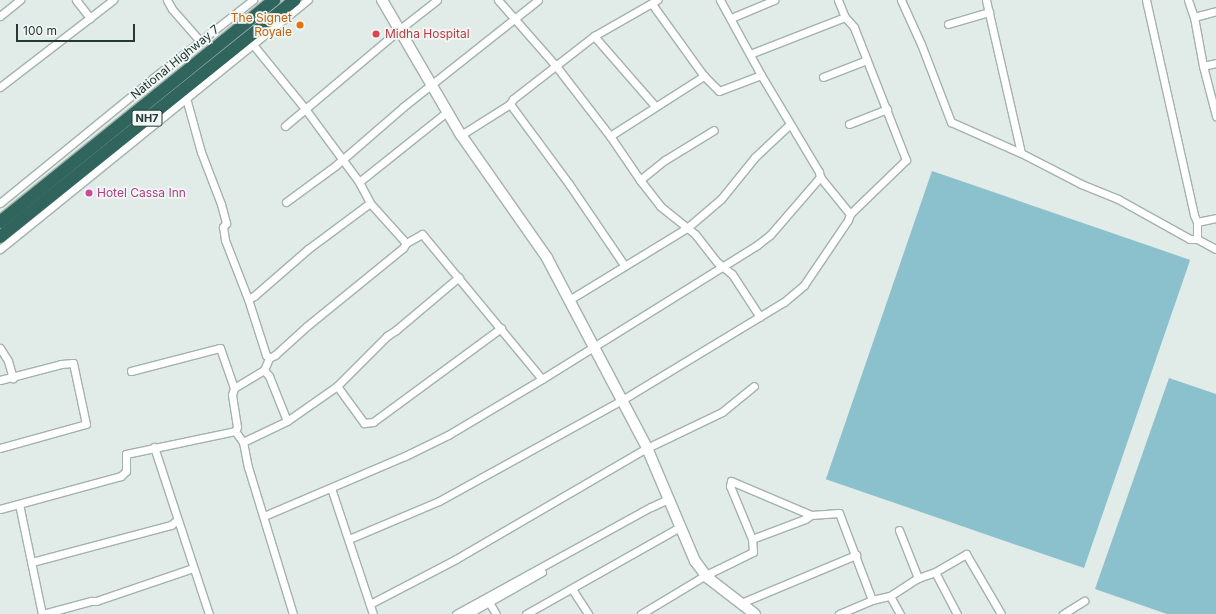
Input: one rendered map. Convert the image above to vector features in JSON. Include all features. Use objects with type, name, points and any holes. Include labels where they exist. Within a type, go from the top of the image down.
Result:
[{"type":"highway","name":"National Highway 7","points":[[0,222],[274,0]]},
{"type":"highway","name":"NH7","points":[[0,237],[250,41],[294,0]]},
{"type":"street","points":[[0,16],[20,0]]},
{"type":"street","points":[[76,0],[90,18]]},
{"type":"street","points":[[0,87],[113,0]]},
{"type":"street","points":[[167,0],[172,9],[200,41]]},
{"type":"street","points":[[0,203],[253,0]]},
{"type":"street","points":[[0,249],[186,98],[250,41],[308,0]]},
{"type":"street","points":[[382,0],[461,135],[547,258],[647,448],[695,561],[706,575],[755,614]]},
{"type":"street","points":[[285,126],[306,110],[400,29],[437,0]]},
{"type":"street","points":[[498,0],[556,66],[610,136],[660,206],[686,228],[711,252],[717,262],[724,266],[732,274],[760,317]]},
{"type":"street","points":[[286,202],[342,159],[403,107],[433,85],[538,0]]},
{"type":"street","points":[[720,0],[761,75],[819,172],[820,178],[850,214]]},
{"type":"street","points":[[731,18],[774,0]]},
{"type":"street","points":[[349,539],[439,501],[622,400],[784,302],[804,285],[848,220],[850,214],[906,160],[854,27],[845,17],[838,0]]},
{"type":"street","points":[[901,0],[921,44],[951,122],[1021,154],[1081,184],[1118,199],[1190,239],[1197,239],[1216,249]]},
{"type":"street","points":[[986,0],[1021,154]]},
{"type":"street","points":[[1146,0],[1194,215],[1197,222],[1197,239]]},
{"type":"street","points":[[1188,0],[1194,17],[1203,66],[1216,116]]},
{"type":"street","points":[[461,135],[510,104],[513,99],[594,36],[655,2],[704,76],[719,92],[761,75]]},
{"type":"street","points":[[1194,17],[1216,11]]},
{"type":"street","points":[[948,24],[988,12]]},
{"type":"street","points":[[750,54],[845,17]]},
{"type":"street","points":[[594,36],[655,106]]},
{"type":"street","points":[[250,41],[306,110],[359,182],[370,202],[406,242]]},
{"type":"street","points":[[823,77],[867,60]]},
{"type":"street","points":[[1203,66],[1216,63]]},
{"type":"street","points":[[610,136],[704,76]]},
{"type":"street","points":[[186,98],[201,152],[226,223],[223,227],[225,240],[248,299],[266,355],[270,358]]},
{"type":"street","points":[[510,104],[569,184],[624,265]]},
{"type":"street","points":[[849,124],[887,109]]},
{"type":"street","points":[[359,182],[448,111]]},
{"type":"street","points":[[569,300],[686,228],[721,199],[755,157],[790,124]]},
{"type":"street","points":[[640,180],[666,160],[714,130]]},
{"type":"street","points":[[264,516],[405,456],[448,435],[542,379],[758,245],[770,235],[815,181],[820,178]]},
{"type":"street","points":[[248,299],[254,296],[308,248],[370,202]]},
{"type":"street","points":[[1197,222],[1216,218]]},
{"type":"street","points":[[234,388],[264,370],[270,358],[307,326],[403,248],[406,242],[422,234],[459,276],[542,379]]},
{"type":"street","points":[[243,442],[287,421],[337,386],[387,336],[459,276]]},
{"type":"street","points":[[337,386],[364,423],[373,422],[501,328]]},
{"type":"street","points":[[0,348],[8,361],[13,378]]},
{"type":"street","points":[[131,371],[220,348],[234,388],[232,395],[237,427],[235,431]]},
{"type":"street","points":[[0,380],[13,378],[61,364],[73,363],[86,424],[0,448]]},
{"type":"street","points":[[264,370],[269,376],[287,421]]},
{"type":"street","points":[[370,604],[456,560],[647,448],[722,412],[754,386]]},
{"type":"street","points":[[235,431],[243,442],[248,467],[293,614]]},
{"type":"street","points":[[0,509],[121,476],[126,471],[126,454],[235,431]]},
{"type":"street","points":[[154,447],[209,614]]},
{"type":"street","points":[[641,614],[706,575],[753,552],[752,539],[730,486],[731,481],[811,515],[839,513],[856,554],[872,600]]},
{"type":"street","points":[[331,488],[373,614]]},
{"type":"street","points":[[468,614],[488,600],[651,507],[668,499]]},
{"type":"street","points":[[18,504],[43,614]]},
{"type":"street","points":[[752,539],[805,519],[811,515]]},
{"type":"street","points":[[32,562],[171,525],[177,520]]},
{"type":"street","points":[[526,614],[680,527]]},
{"type":"street","points":[[899,530],[918,578]]},
{"type":"street","points":[[741,603],[856,554]]},
{"type":"street","points":[[839,614],[872,600],[890,596],[918,578],[935,572],[967,554],[1001,614]]},
{"type":"street","points":[[38,614],[96,601],[193,568]]},
{"type":"street","points":[[935,572],[957,614]]},
{"type":"street","points":[[572,589],[588,614]]},
{"type":"street","points":[[890,596],[900,614]]},
{"type":"street","points":[[456,614],[488,600]]},
{"type":"street","points":[[488,600],[496,614]]},
{"type":"street","points":[[1063,614],[1084,601]]},
{"type":"water","points":[[932,171],[1190,260],[1084,568],[826,479]]},
{"type":"water","points":[[1169,378],[1216,394],[1216,614],[1167,614],[1095,589]]},
{"type":"place","name":"The Signet Royale","points":[[300,25]]},
{"type":"place","name":"Midha Hospital","points":[[376,34]]},
{"type":"place","name":"Hotel Cassa Inn","points":[[89,193]]}]
